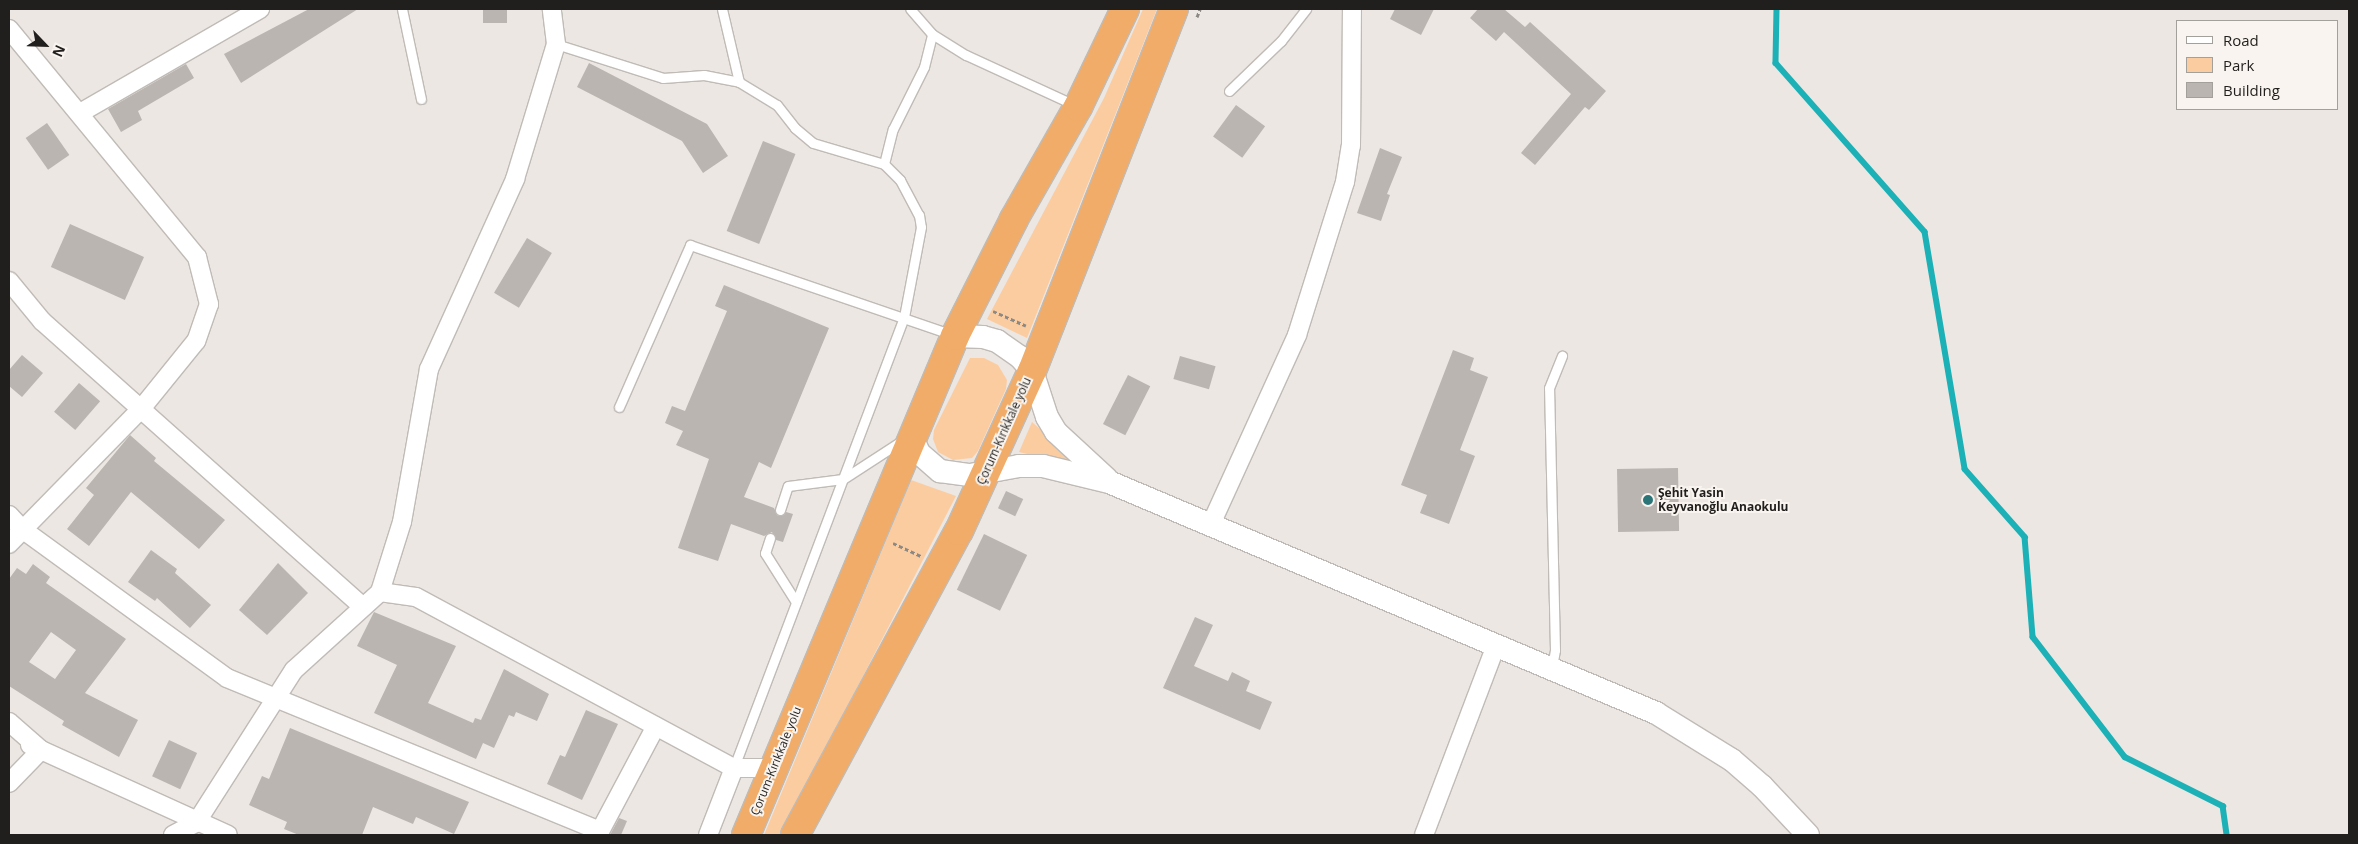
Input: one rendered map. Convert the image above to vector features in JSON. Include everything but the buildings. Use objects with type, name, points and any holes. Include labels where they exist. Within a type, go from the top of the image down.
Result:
[{"type":"highway","name":"Çorum-Kırıkkale yolu","points":[[746,835],[912,434],[955,336],[1014,220],[1078,107],[1125,9]]},
{"type":"highway","name":"Çorum-Kırıkkale yolu","points":[[795,835],[941,566],[985,474],[1032,371],[1184,18]]},
{"type":"street","points":[[80,113],[260,9]]},
{"type":"street","points":[[173,835],[196,823],[294,670],[380,592],[402,522],[429,369],[515,179],[556,44],[552,9]]},
{"type":"street","points":[[1211,524],[1297,335],[1345,182],[1351,146],[1352,9]]},
{"type":"street","points":[[9,29],[197,257],[209,304],[196,341],[140,409],[9,544]]},
{"type":"street","points":[[9,281],[42,321],[363,607]]},
{"type":"street","points":[[955,336],[983,337],[997,342],[1020,357],[1032,371],[1047,417],[1056,432],[1109,482]]},
{"type":"street","points":[[912,434],[919,454],[940,471],[956,475],[985,474],[1019,466],[1043,466],[1109,482],[1552,667],[1656,713],[1700,737],[1762,786],[1808,835]]},
{"type":"street","points":[[9,515],[22,529],[227,678],[275,700],[599,833],[656,726]]},
{"type":"street","points":[[380,592],[416,597],[734,768],[773,768]]},
{"type":"street","points":[[1424,835],[1496,645]]},
{"type":"street","points":[[9,722],[41,750]]},
{"type":"street","points":[[9,735],[196,823],[228,835]]},
{"type":"street","points":[[9,783],[41,750]]},
{"type":"street","points":[[708,835],[734,768]]},
{"type":"lane","points":[[402,9],[420,99]]},
{"type":"lane","points":[[722,9],[738,82]]},
{"type":"lane","points":[[910,9],[932,34],[966,55],[1078,107]]},
{"type":"lane","points":[[1229,91],[1281,41],[1306,9]]},
{"type":"lane","points":[[884,164],[893,130],[924,67],[932,34]]},
{"type":"lane","points":[[556,44],[663,78],[704,75],[738,82],[777,105],[795,128],[813,143],[884,164],[900,180],[919,215],[921,227],[904,317],[734,768]]},
{"type":"lane","points":[[619,407],[690,245],[955,336]]},
{"type":"lane","points":[[1552,667],[1555,650],[1549,388],[1562,355]]},
{"type":"lane","points":[[780,510],[788,486],[843,479],[912,434]]},
{"type":"lane","points":[[770,538],[765,554],[796,602]]},
{"type":"path","points":[[1184,18],[1200,9]]},
{"type":"path","points":[[871,533],[941,566]]},
{"type":"green space","points":[[1143,9],[1157,9],[1027,338],[987,319],[1104,98]]},
{"type":"green space","points":[[970,358],[984,358],[998,365],[1007,380],[1006,389],[978,451],[972,458],[953,460],[938,452],[933,439],[934,430]]},
{"type":"green space","points":[[1032,422],[1084,468],[1019,452]]},
{"type":"green space","points":[[911,480],[956,496],[781,835],[764,835]]},
{"type":"waterway","points":[[1777,9],[1776,63],[1925,232],[1965,469],[2025,537],[2033,637],[2125,757],[2223,806],[2227,835]]},
{"type":"place","name":"Şehit Yasin Keyvanoğlu Anaokulu","points":[[1648,500]]}]
